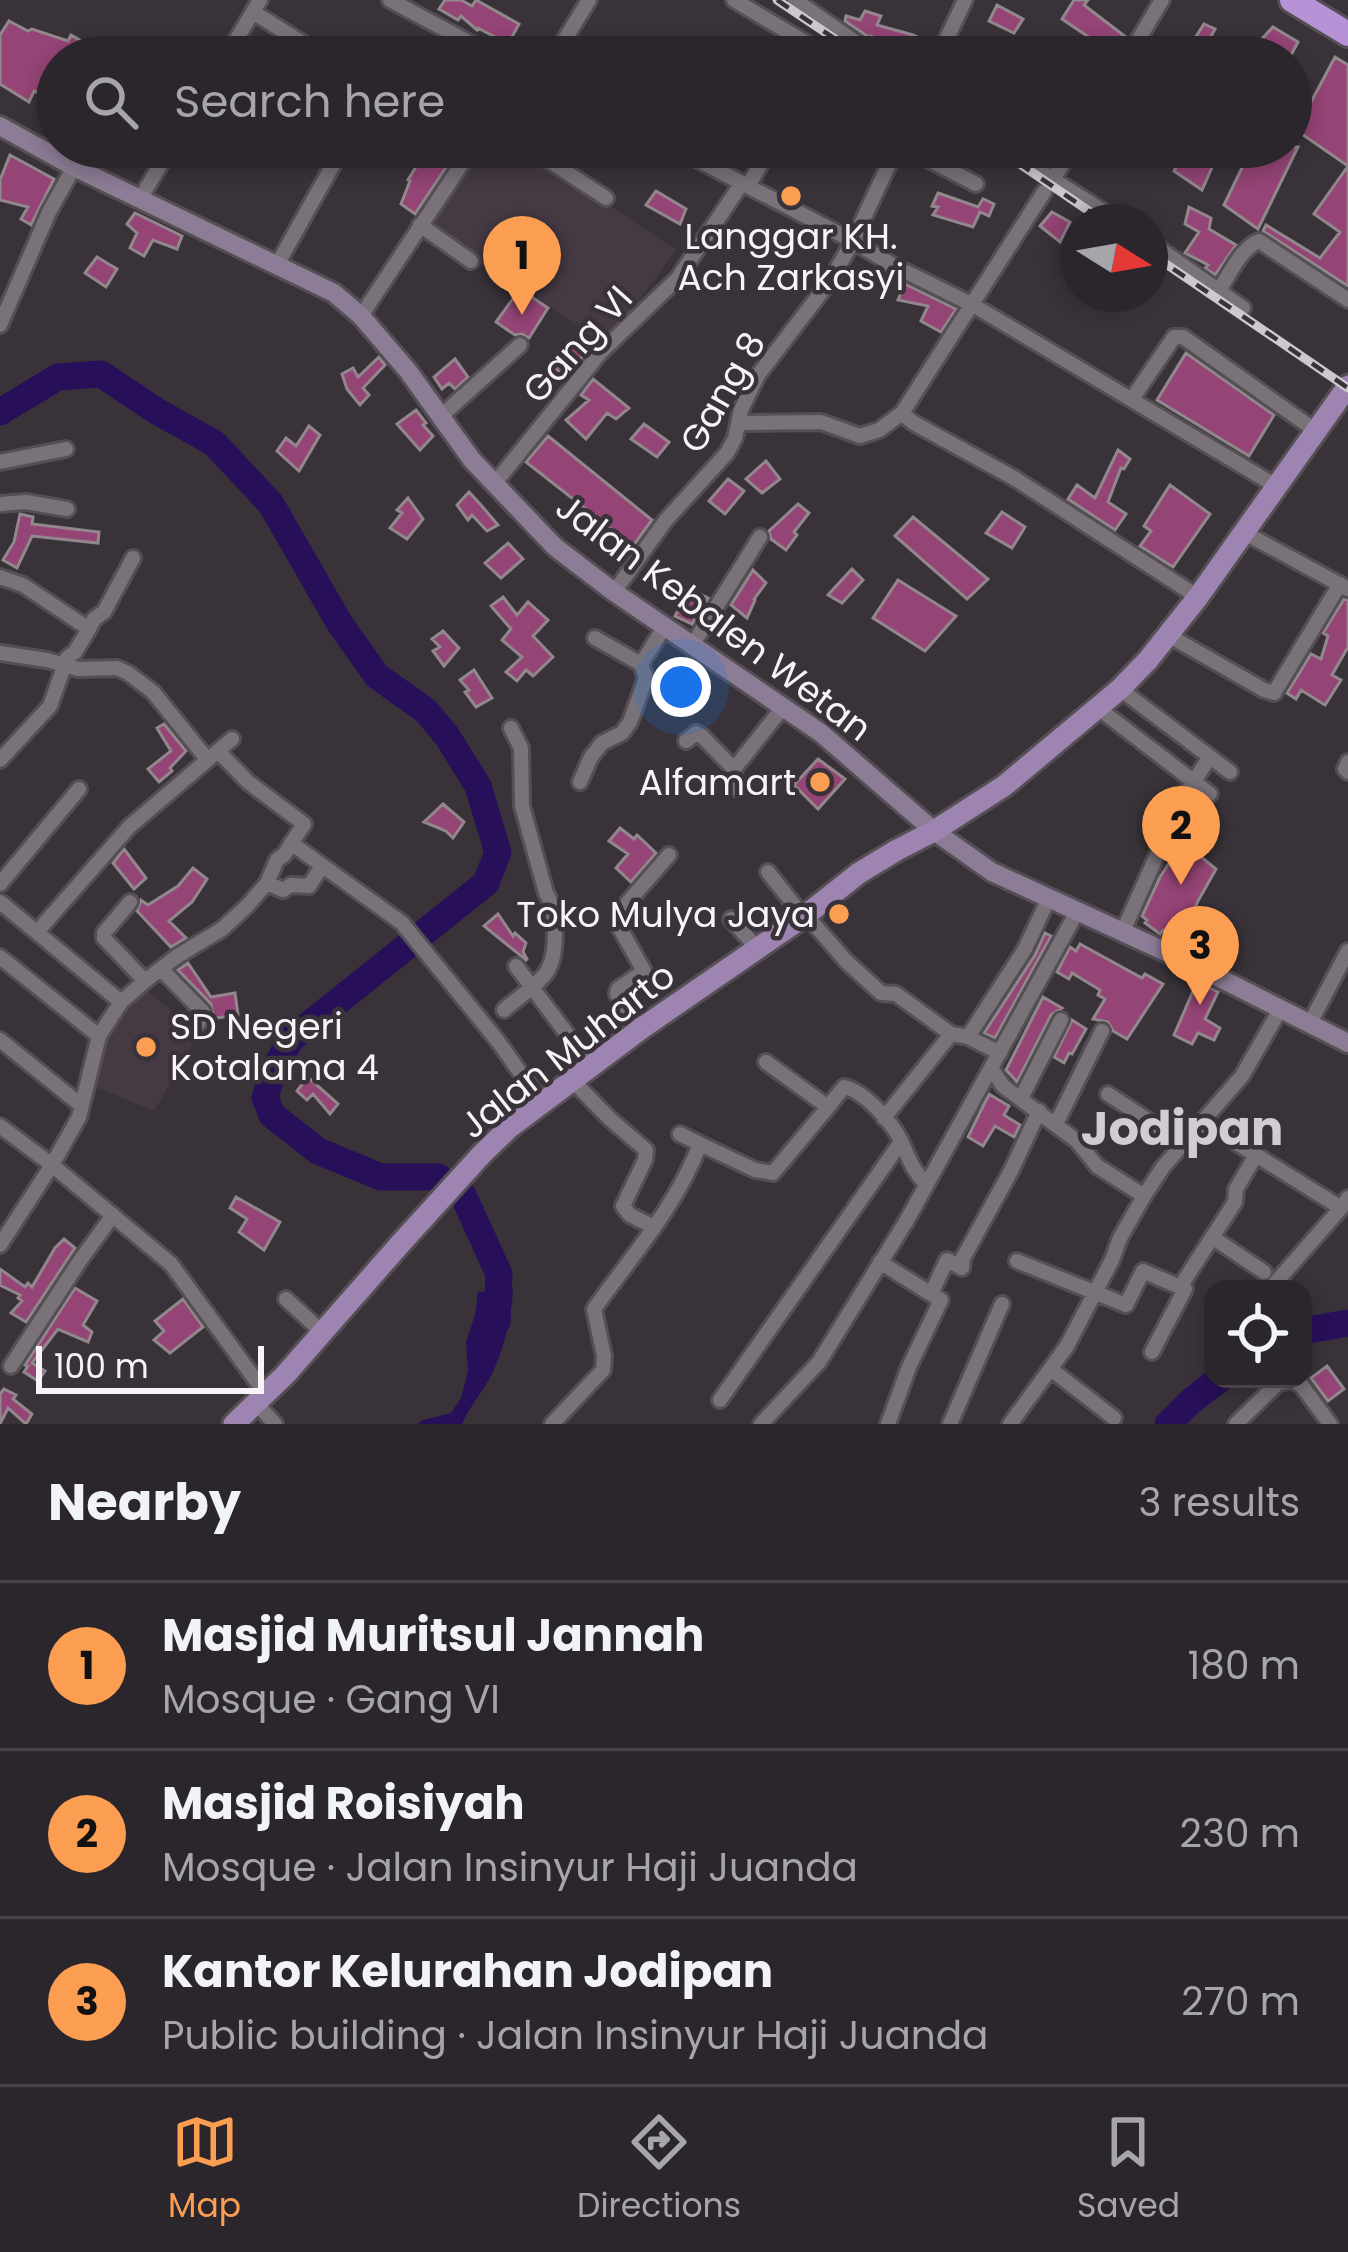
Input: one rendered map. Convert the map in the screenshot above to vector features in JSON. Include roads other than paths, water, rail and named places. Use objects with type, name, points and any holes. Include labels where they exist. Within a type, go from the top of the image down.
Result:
[{"type":"highway","points":[[1292,0],[1348,34]]},
{"type":"main road","name":"Jalan Kebalen Wetan","points":[[0,126],[36,146]]},
{"type":"main road","name":"Jalan Kebalen Wetan","points":[[76,168],[334,293],[408,370],[472,460],[555,547],[821,733],[934,832],[992,872],[1348,1043]]},
{"type":"main road","name":"Jalan Muharto","points":[[234,1424],[285,1375],[510,1127],[859,873],[1004,786],[1120,689],[1198,597],[1316,431],[1344,401]]},
{"type":"street","points":[[391,0],[457,36]]},
{"type":"street","points":[[567,36],[589,0]]},
{"type":"street","points":[[734,0],[795,36]]},
{"type":"street","points":[[795,0],[847,36]]},
{"type":"street","points":[[948,36],[965,0]]},
{"type":"street","points":[[1141,36],[1162,0]]},
{"type":"street","points":[[238,36],[256,6],[297,36]]},
{"type":"street","points":[[0,325],[73,168]]},
{"type":"street","points":[[140,199],[158,168]]},
{"type":"street","points":[[277,265],[331,168]]},
{"type":"street","points":[[361,316],[458,168]]},
{"type":"street","points":[[560,168],[606,198]]},
{"type":"street","points":[[714,168],[973,305],[1276,486]]},
{"type":"street","name":"Gang VI","points":[[495,483],[600,353],[678,278],[756,168]]},
{"type":"street","name":"Gang 8","points":[[614,592],[666,520],[721,462],[758,375],[830,281],[890,168]]},
{"type":"street","points":[[944,168],[976,184]]},
{"type":"street","points":[[1027,168],[1048,186],[1084,204]]},
{"type":"street","points":[[739,423],[821,422],[860,436],[902,413],[1059,168]]},
{"type":"street","points":[[420,225],[471,261]]},
{"type":"street","points":[[1219,290],[1246,249],[1259,241],[1348,300]]},
{"type":"street","points":[[1168,255],[1243,308]]},
{"type":"street","points":[[1132,399],[1174,337],[1183,337],[1316,431]]},
{"type":"street","points":[[440,417],[520,345]]},
{"type":"street","points":[[902,413],[1198,597]]},
{"type":"street","points":[[0,462],[66,448]]},
{"type":"street","points":[[0,504],[26,502],[67,509]]},
{"type":"street","points":[[1168,635],[1274,693],[1344,587],[1243,532]]},
{"type":"street","points":[[693,644],[760,537]]},
{"type":"street","points":[[0,760],[50,706],[67,658],[104,612],[133,558]]},
{"type":"street","points":[[0,577],[23,585],[89,629]]},
{"type":"street","points":[[640,664],[665,626]]},
{"type":"street","points":[[580,782],[602,743],[622,733],[630,722],[646,678],[640,664],[596,638]]},
{"type":"street","points":[[0,653],[78,669],[116,668],[128,673],[153,692],[212,755],[248,782],[307,815],[277,860],[268,883],[232,921],[121,1003],[99,1036],[79,1117],[0,1245]]},
{"type":"street","points":[[1120,689],[1230,772]]},
{"type":"street","points":[[734,769],[784,706]]},
{"type":"street","points":[[1098,708],[1210,794]]},
{"type":"street","points":[[504,1010],[550,967],[554,944],[553,902],[546,893],[522,806],[521,748],[511,728]]},
{"type":"street","points":[[686,741],[696,733],[702,736],[734,769],[736,788]]},
{"type":"street","points":[[37,932],[129,827],[232,739]]},
{"type":"street","points":[[1123,933],[1174,817],[1209,758]]},
{"type":"street","points":[[1348,762],[1348,772]]},
{"type":"street","points":[[0,884],[80,789]]},
{"type":"street","points":[[291,843],[401,923],[542,1103]]},
{"type":"street","points":[[642,1028],[617,994],[644,971],[617,919],[669,855]]},
{"type":"street","points":[[268,883],[283,890],[291,885],[309,886],[322,866]]},
{"type":"street","points":[[768,872],[846,961],[881,993],[896,994],[951,1034],[1000,1052]]},
{"type":"street","points":[[968,1037],[1025,949],[1048,900]]},
{"type":"street","points":[[0,902],[121,1003]]},
{"type":"street","points":[[130,902],[104,938],[146,981]]},
{"type":"street","points":[[767,1422],[819,1362],[880,1262],[1077,913]]},
{"type":"street","points":[[731,919],[758,948]]},
{"type":"street","points":[[1310,1023],[1348,951]]},
{"type":"street","points":[[0,957],[99,1036]]},
{"type":"street","points":[[516,966],[610,1119],[645,1148],[645,1160],[623,1206],[654,1228]]},
{"type":"street","points":[[161,969],[202,1012],[196,1026]]},
{"type":"street","points":[[1010,1424],[1052,1370],[1144,1196],[1163,1167],[1242,1076],[1281,1008]]},
{"type":"street","points":[[1021,1098],[1061,1020]]},
{"type":"street","points":[[1056,1124],[1102,1031]]},
{"type":"street","points":[[884,1118],[951,1034]]},
{"type":"street","points":[[0,1040],[82,1106]]},
{"type":"street","points":[[766,1062],[828,1107]]},
{"type":"street","points":[[991,1069],[1004,1086],[1077,1141],[1097,1166],[1144,1196]]},
{"type":"street","points":[[680,1134],[773,1174],[844,1087],[850,1087],[884,1118],[910,1166],[926,1184]]},
{"type":"street","points":[[1108,1094],[1184,1144]]},
{"type":"street","points":[[931,1294],[947,1260],[962,1268],[1039,1112]]},
{"type":"street","points":[[1203,1122],[1344,1203],[1278,1280]]},
{"type":"street","points":[[0,1126],[171,1264],[275,1424]]},
{"type":"street","points":[[720,1400],[901,1142]]},
{"type":"street","points":[[552,1424],[603,1370],[595,1309],[654,1228],[691,1168],[700,1144]]},
{"type":"street","points":[[1180,1287],[1235,1202],[1236,1189],[1256,1155]]},
{"type":"street","points":[[11,1366],[113,1215]]},
{"type":"street","points":[[1212,1238],[1264,1272]]},
{"type":"street","points":[[1017,1261],[1126,1305],[1143,1271],[1185,1289],[1152,1352]]},
{"type":"street","points":[[880,1262],[941,1300],[888,1424]]},
{"type":"street","points":[[286,1299],[322,1332]]},
{"type":"street","points":[[950,1424],[1002,1304]]},
{"type":"street","points":[[1052,1370],[1114,1418]]},
{"type":"street","points":[[1236,1424],[1278,1383],[1293,1380],[1330,1424]]},
{"type":"waterway","points":[[0,412],[58,377],[101,374],[214,443],[271,504],[340,624],[377,676],[426,711],[478,786],[498,852],[486,883],[291,1039],[265,1098],[272,1115],[318,1151],[381,1177],[438,1177],[463,1195],[499,1274],[497,1322]]},
{"type":"waterway","points":[[1312,1329],[1348,1323]]},
{"type":"waterway","points":[[1168,1424],[1208,1388]]},
{"type":"railway","points":[[777,0],[831,36]]},
{"type":"railway","points":[[1026,168],[1079,204]]},
{"type":"railway","points":[[1168,265],[1348,388]]},
{"type":"place","name":"Langgar KH. Ach Zarkasyi","points":[[791,196]]},
{"type":"place","name":"Masjid Muritsul Jannah","points":[[522,315]]},
{"type":"place","name":"Alfamart","points":[[820,782]]},
{"type":"place","name":"Masjid Roisiyah","points":[[1181,885]]},
{"type":"place","name":"Toko Mulya Jaya","points":[[839,914]]},
{"type":"place","name":"Kantor Kelurahan Jodipan","points":[[1200,1005]]},
{"type":"place","name":"SD Negeri Kotalama 4","points":[[146,1047]]},
{"type":"district","name":"Jodipan","points":[[1182,1128]]}]
